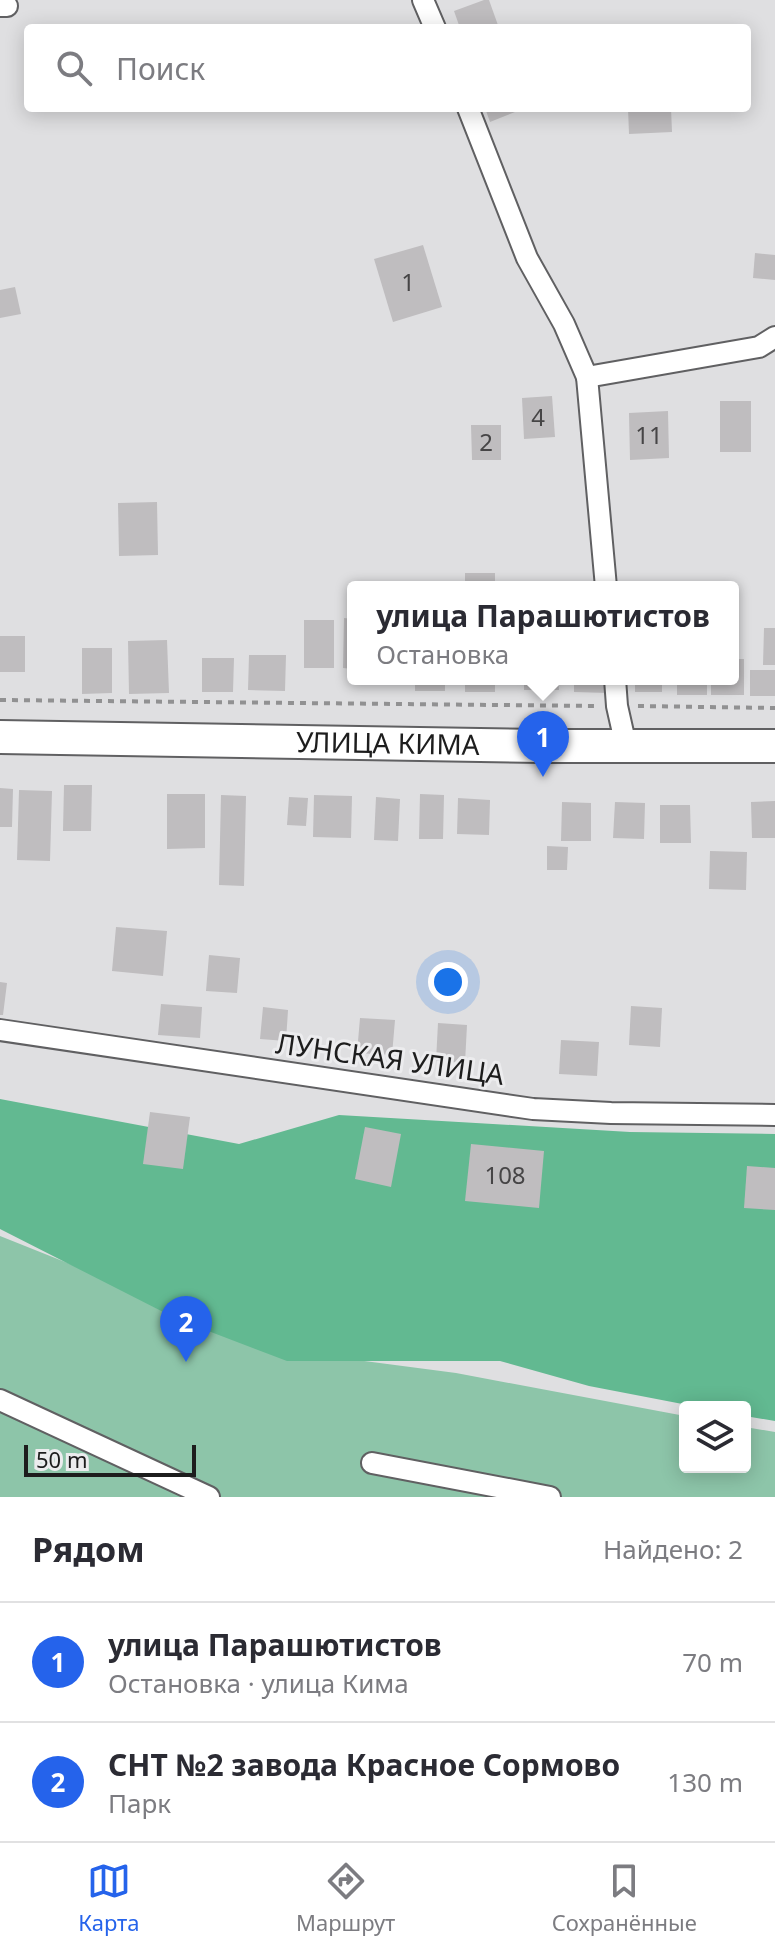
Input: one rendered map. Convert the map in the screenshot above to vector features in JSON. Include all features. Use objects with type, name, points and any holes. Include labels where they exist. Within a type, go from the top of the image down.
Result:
[{"type":"main road","name":"УЛИЦА КИМА","points":[[0,737],[775,746]]},
{"type":"street","points":[[423,0],[433,24]]},
{"type":"street","points":[[470,112],[527,258],[564,324],[587,377],[605,581]]},
{"type":"street","points":[[587,377],[759,347],[775,337]]},
{"type":"street","points":[[615,685],[626,746]]},
{"type":"street","name":"ЛУНСКАЯ УЛИЦА","points":[[0,1030],[533,1109],[775,1115]]},
{"type":"street","points":[[0,1400],[209,1497]]},
{"type":"street","points":[[372,1463],[550,1497]]},
{"type":"path","points":[[0,700],[775,708]]},
{"type":"green space","points":[[0,1099],[239,1144],[339,1115],[630,1132],[775,1134],[775,1421],[751,1417],[751,1401],[679,1403],[589,1386],[500,1361],[287,1361],[177,1319],[0,1229]]},
{"type":"green space","points":[[0,1236],[288,1351],[456,1373],[679,1415],[679,1473],[751,1473],[751,1428],[775,1432],[775,1497],[0,1497]]},
{"type":"building","points":[[489,0],[498,24],[459,24],[454,11]]},
{"type":"building","points":[[486,112],[515,112],[490,122]]},
{"type":"building","points":[[628,112],[671,112],[672,132],[629,134]]},
{"type":"building","points":[[423,245],[442,307],[393,322],[374,259]]},
{"type":"building","points":[[755,253],[775,255],[775,280],[753,278]]},
{"type":"building","points":[[15,287],[21,314],[0,318],[0,290]]},
{"type":"building","points":[[552,396],[555,437],[524,439],[522,398]]},
{"type":"building","points":[[720,401],[751,401],[751,452],[720,452]]},
{"type":"building","points":[[668,411],[669,458],[630,460],[629,413]]},
{"type":"building","points":[[471,425],[501,425],[501,460],[472,460]]},
{"type":"building","points":[[157,502],[158,555],[119,556],[118,503]]},
{"type":"building","points":[[465,573],[495,573],[495,581],[465,581]]},
{"type":"building","points":[[344,618],[347,618],[347,668],[343,668]]},
{"type":"building","points":[[304,620],[334,620],[334,668],[304,668]]},
{"type":"building","points":[[764,628],[775,628],[775,665],[763,665]]},
{"type":"building","points":[[0,636],[25,636],[25,672],[0,672]]},
{"type":"building","points":[[167,640],[169,693],[129,694],[128,641]]},
{"type":"building","points":[[82,648],[112,648],[112,693],[82,694]]},
{"type":"building","points":[[249,655],[286,655],[285,691],[248,690]]},
{"type":"building","points":[[202,658],[234,658],[233,692],[202,692]]},
{"type":"building","points":[[739,659],[744,659],[744,695],[711,695],[711,685],[739,685]]},
{"type":"building","points":[[750,670],[775,670],[775,696],[750,696]]},
{"type":"building","points":[[415,685],[445,685],[445,691],[415,691]]},
{"type":"building","points":[[465,685],[495,685],[495,692],[465,692]]},
{"type":"building","points":[[524,685],[559,685],[559,690],[524,690]]},
{"type":"building","points":[[574,685],[608,685],[608,693],[574,692]]},
{"type":"building","points":[[635,685],[662,685],[662,692],[635,692]]},
{"type":"building","points":[[677,685],[707,685],[707,695],[677,695]]},
{"type":"building","points":[[64,785],[92,785],[91,831],[63,831]]},
{"type":"building","points":[[0,788],[13,789],[12,827],[0,827]]},
{"type":"building","points":[[19,790],[52,791],[50,861],[17,860]]},
{"type":"building","points":[[167,794],[205,794],[205,848],[167,849]]},
{"type":"building","points":[[420,794],[444,795],[443,839],[419,839]]},
{"type":"building","points":[[221,795],[246,796],[244,886],[219,885]]},
{"type":"building","points":[[314,795],[352,796],[351,838],[313,837]]},
{"type":"building","points":[[289,797],[308,798],[306,826],[287,825]]},
{"type":"building","points":[[376,797],[400,799],[398,841],[374,840]]},
{"type":"building","points":[[458,798],[490,800],[489,835],[457,834]]},
{"type":"building","points":[[775,801],[775,838],[752,838],[751,802]]},
{"type":"building","points":[[562,802],[591,803],[591,841],[561,841]]},
{"type":"building","points":[[615,802],[645,803],[644,839],[613,838]]},
{"type":"building","points":[[660,805],[690,805],[691,843],[660,843]]},
{"type":"building","points":[[547,846],[568,847],[567,870],[547,870]]},
{"type":"building","points":[[710,851],[747,852],[746,890],[709,889]]},
{"type":"building","points":[[116,927],[167,931],[163,976],[112,971]]},
{"type":"building","points":[[209,955],[240,958],[237,993],[206,991]]},
{"type":"building","points":[[0,982],[7,983],[3,1015],[0,1015]]},
{"type":"building","points":[[161,1004],[202,1007],[200,1038],[158,1035]]},
{"type":"building","points":[[631,1006],[662,1008],[660,1047],[629,1045]]},
{"type":"building","points":[[263,1007],[288,1010],[286,1041],[260,1039]]},
{"type":"building","points":[[360,1018],[395,1020],[392,1055],[357,1053]]},
{"type":"building","points":[[438,1023],[467,1025],[465,1063],[436,1061]]},
{"type":"building","points":[[561,1040],[599,1042],[597,1076],[559,1074]]},
{"type":"building","points":[[150,1112],[190,1117],[183,1169],[143,1164]]},
{"type":"building","points":[[365,1127],[401,1134],[391,1187],[355,1179]]},
{"type":"building","points":[[471,1144],[544,1151],[539,1208],[465,1201]]},
{"type":"building","points":[[747,1166],[775,1168],[775,1210],[744,1208]]},
{"type":"place","name":"улица Парашютистов","points":[[543,777]]},
{"type":"place","name":"СНТ №2 завода Красное Сормово","points":[[186,1362]]}]
